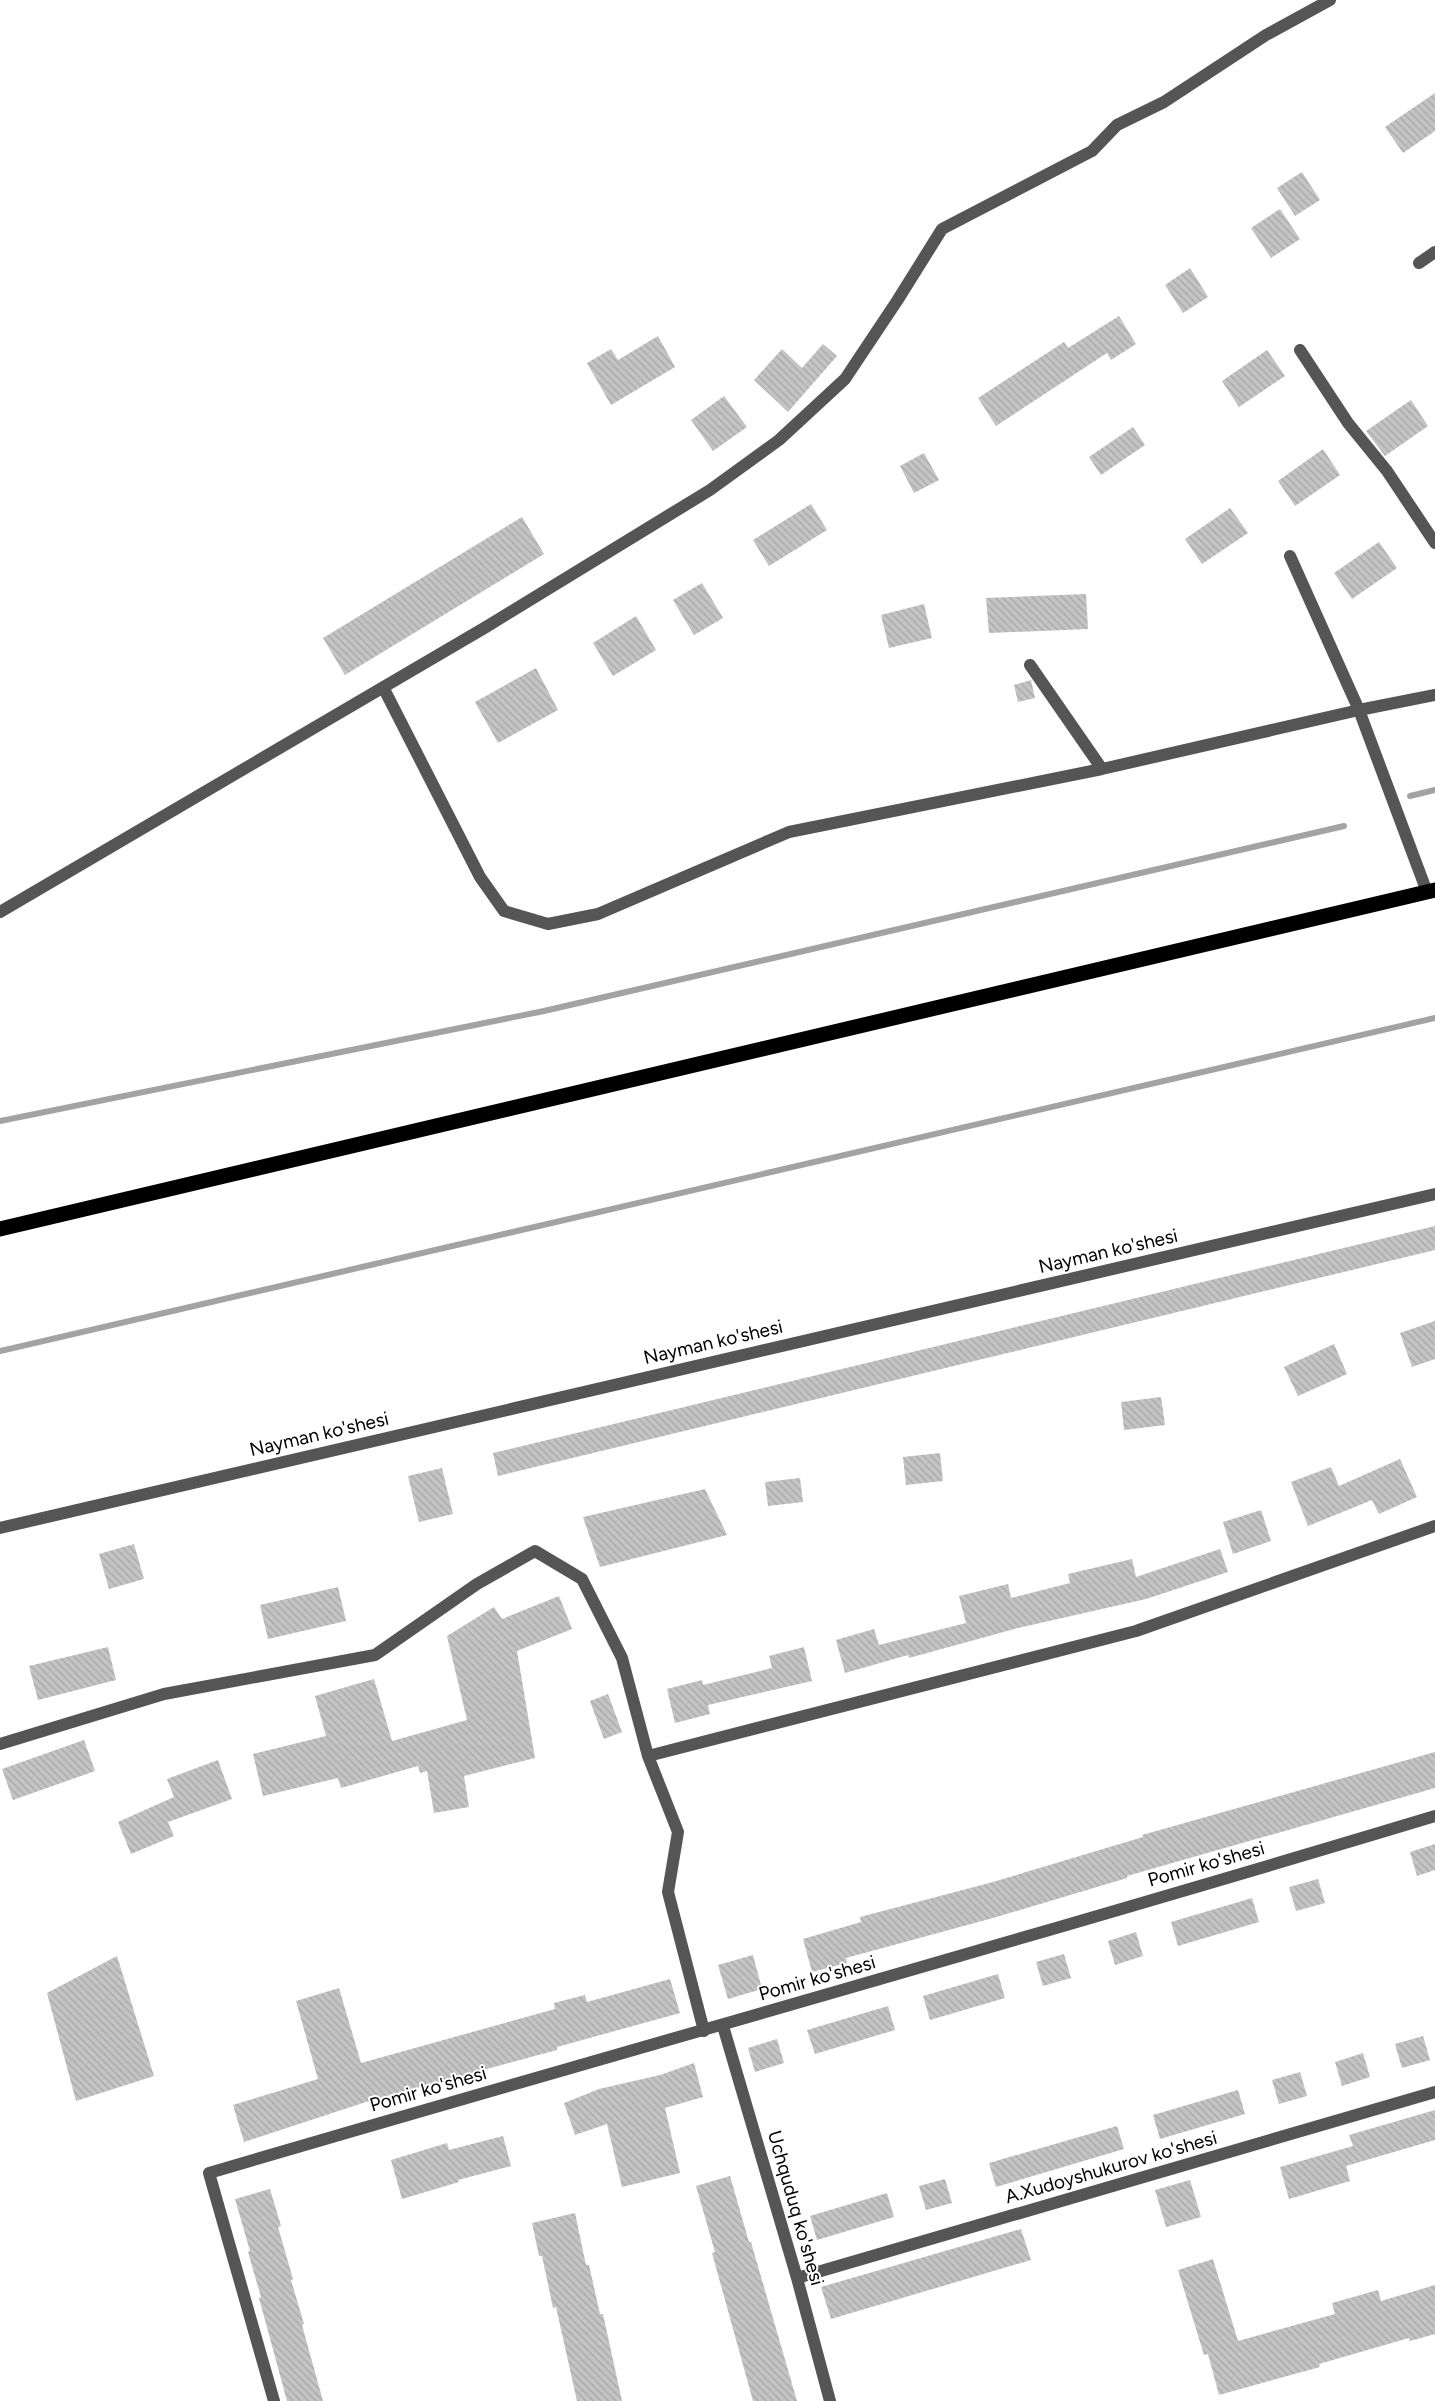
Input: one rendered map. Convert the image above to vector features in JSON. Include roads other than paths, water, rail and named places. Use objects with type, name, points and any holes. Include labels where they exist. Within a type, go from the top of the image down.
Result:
[{"type":"highway","points":[[0,1229],[1431,891]]},
{"type":"street","points":[[0,912],[383,687],[710,490],[779,440],[845,378],[897,301],[942,229],[1092,151],[1117,126],[1164,102],[1266,35],[1330,0]]},
{"type":"street","points":[[1419,264],[1435,252]]},
{"type":"street","points":[[1300,350],[1348,423],[1386,471],[1435,544]]},
{"type":"street","points":[[1290,556],[1359,710],[1431,891]]},
{"type":"street","points":[[1030,665],[1102,769]]},
{"type":"street","points":[[383,687],[480,877],[504,911],[548,924],[598,914],[789,832],[1102,769],[1359,710],[1435,695]]},
{"type":"street","name":"Nayman ko'shesi","points":[[0,1528],[1435,1194]]},
{"type":"street","points":[[648,1756],[1136,1631],[1435,1526]]},
{"type":"street","points":[[0,1744],[164,1694],[375,1655],[477,1584],[535,1551],[582,1579],[622,1658],[648,1756],[678,1832],[668,1892],[704,2031]]},
{"type":"street","name":"Pomir ko'shesi","points":[[274,2401],[208,2173],[495,2089],[723,2026],[1435,1816]]},
{"type":"street","name":"Uchquduq ko'shesi","points":[[723,2026],[798,2278],[830,2401]]},
{"type":"street","name":"A.Xudoyshukurov ko'shesi","points":[[798,2278],[1435,2092]]},
{"type":"waterway","points":[[1410,796],[1435,790]]},
{"type":"waterway","points":[[0,1121],[544,1011],[1344,826]]},
{"type":"waterway","points":[[0,1351],[1435,1018]]}]
